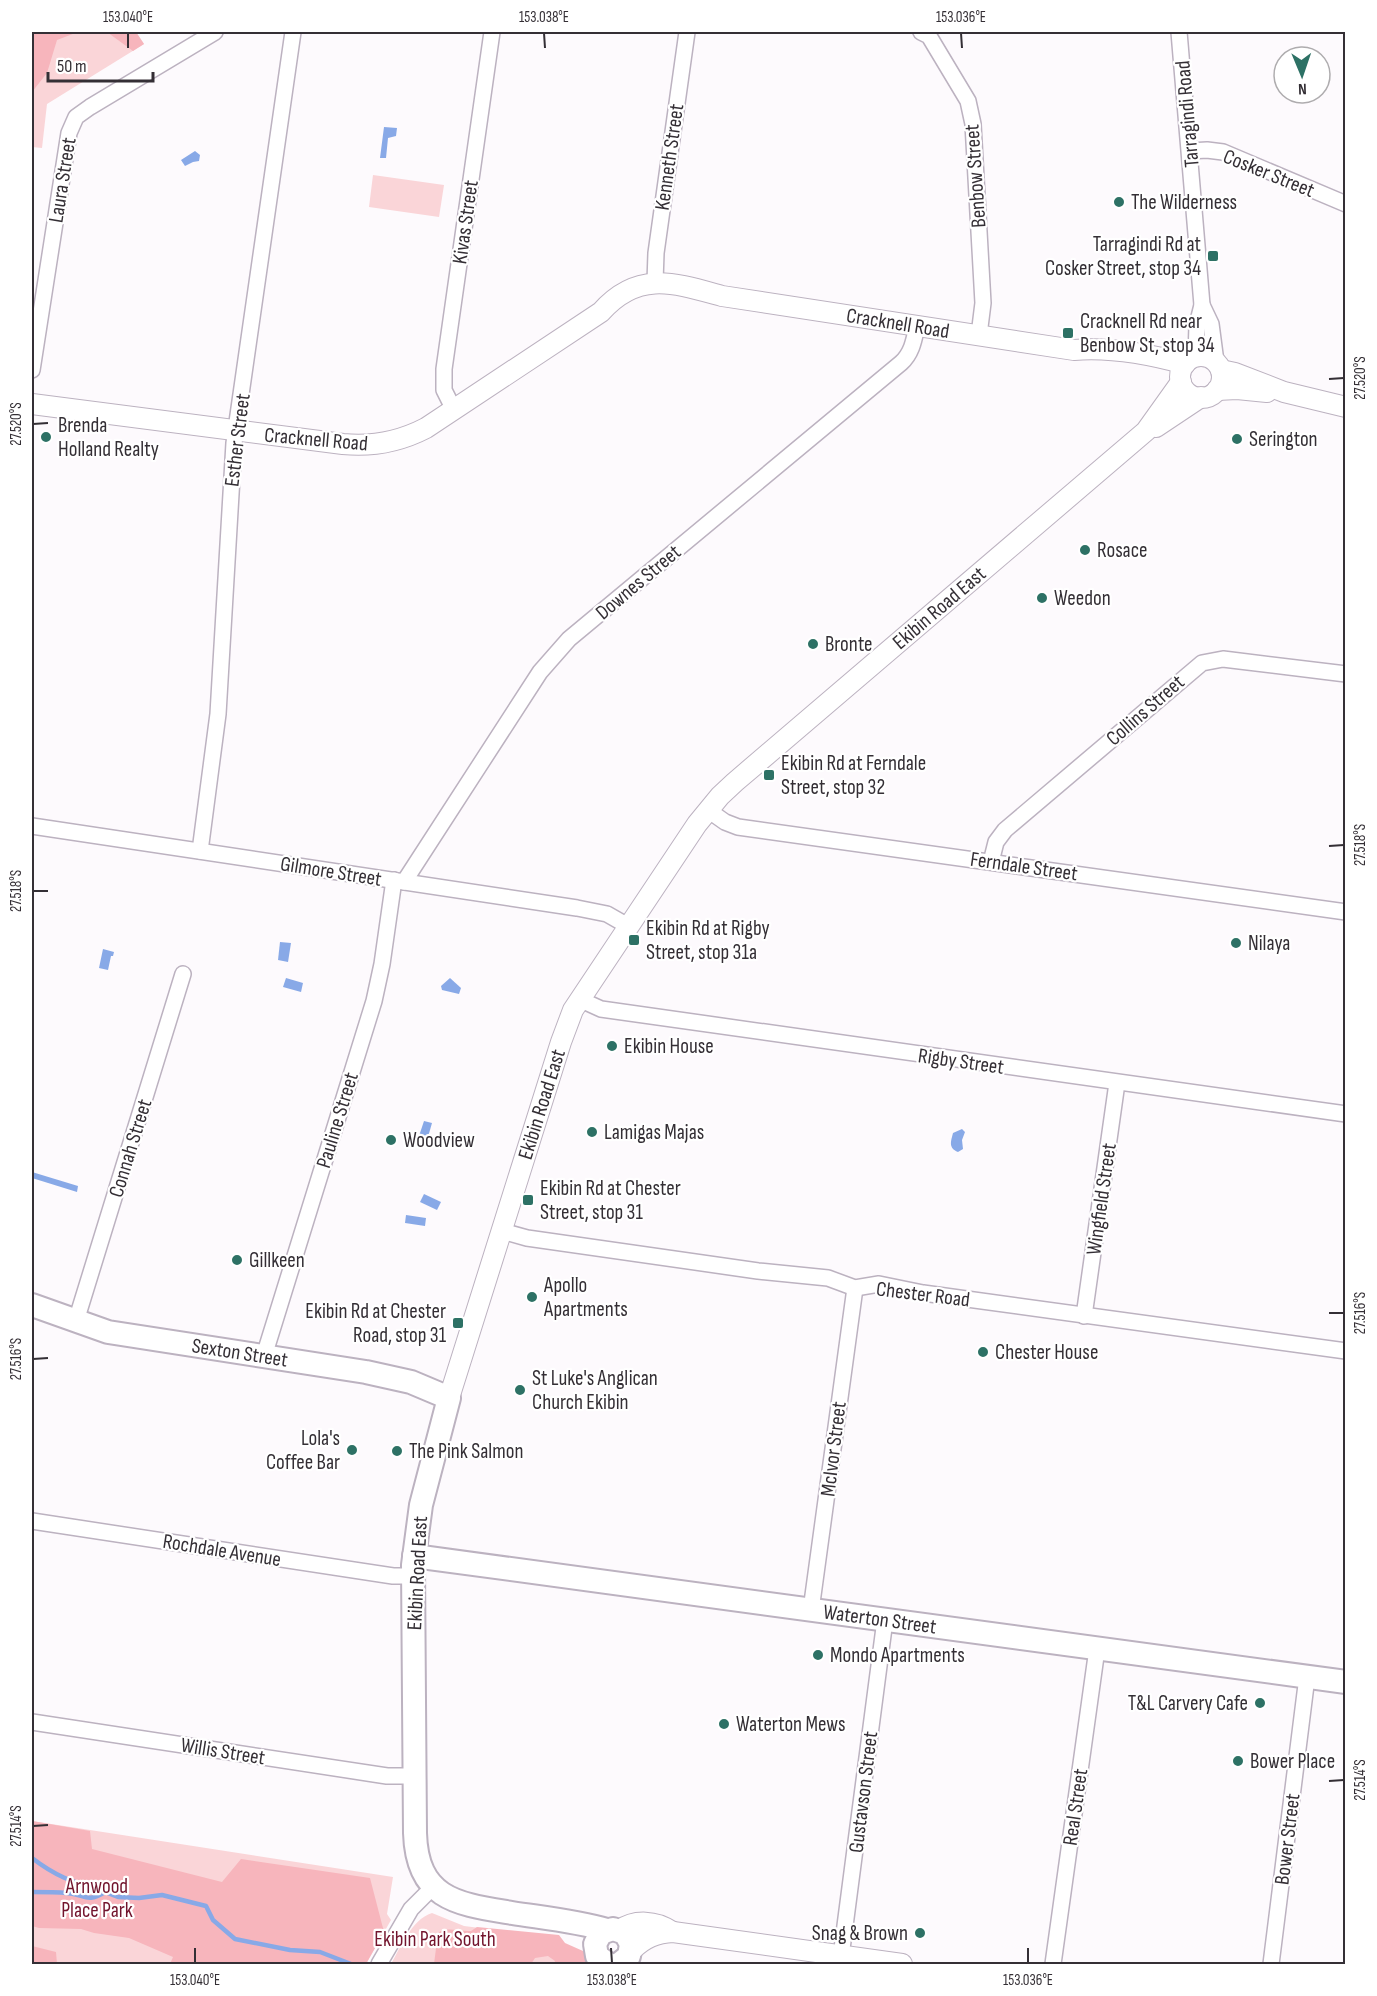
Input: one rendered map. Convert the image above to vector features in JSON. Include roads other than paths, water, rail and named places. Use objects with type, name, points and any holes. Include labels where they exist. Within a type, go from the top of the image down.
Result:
[{"type":"main road","name":"Sexton Street","points":[[32,1305],[117,1334],[396,1378],[449,1398]]},
{"type":"main road","name":"Ekibin Road East","points":[[433,1887],[423,1872],[416,1852],[413,1566],[421,1505],[449,1398]]},
{"type":"main road","name":"Waterton Street","points":[[413,1566],[812,1610],[1346,1683]]},
{"type":"main road","points":[[433,1887],[448,1898],[464,1905],[613,1930],[629,1938],[615,1959]]},
{"type":"main road","points":[[543,1919],[615,1959]]},
{"type":"main road","points":[[613,1930],[597,1938],[615,1959]]},
{"type":"street","name":"Laura Street","points":[[32,370],[44,281],[73,121],[90,107],[215,32]]},
{"type":"street","name":"Esther Street","points":[[200,851],[217,726],[236,431],[293,32]]},
{"type":"street","name":"Kivas Street","points":[[454,410],[444,390],[444,369],[492,32]]},
{"type":"street","name":"Kenneth Street","points":[[655,282],[656,253],[687,32]]},
{"type":"street","name":"Benbow Street","points":[[921,32],[929,36],[968,101],[973,124],[983,303],[979,335]]},
{"type":"street","name":"Tarragindi Road","points":[[1179,32],[1202,305],[1186,370]]},
{"type":"street","name":"Cosker Street","points":[[1190,151],[1223,152],[1346,204]]},
{"type":"street","name":"Cracknell Road","points":[[601,312],[611,300],[628,289],[655,282],[690,287],[723,296],[1074,350],[1095,358],[1145,366],[1168,377],[1186,370]]},
{"type":"street","name":"Cracknell Road","points":[[32,404],[350,445],[371,445],[409,436],[454,410],[601,312],[618,306],[637,295],[651,292],[690,297],[723,296]]},
{"type":"street","name":"Tarragindi Road","points":[[1202,305],[1211,324],[1219,366]]},
{"type":"street","name":"Downes Street","points":[[399,881],[540,672],[569,639],[901,363],[909,355],[917,326]]},
{"type":"street","points":[[1284,392],[1261,393],[1237,389],[1209,394],[1189,393],[1186,370],[1210,358],[1219,366],[1284,392],[1346,407]]},
{"type":"street","points":[[1209,394],[1221,384],[1219,366]]},
{"type":"street","name":"Ekibin Road East","points":[[449,1398],[561,1042],[579,999],[708,810],[744,774],[1146,431],[1186,370]]},
{"type":"street","name":"Ekibin Road East","points":[[1146,431],[1160,426],[1209,394]]},
{"type":"street","name":"Collins Street","points":[[991,862],[996,842],[1005,830],[1202,663],[1223,658],[1346,674]]},
{"type":"street","name":"Ferndale Street","points":[[708,810],[733,826],[1346,912]]},
{"type":"street","name":"Gilmore Street","points":[[32,826],[603,913],[628,926]]},
{"type":"street","name":"Pauline Street","points":[[264,1356],[374,1001],[399,881]]},
{"type":"street","name":"Connah Street","points":[[76,1321],[183,974]]},
{"type":"street","name":"Rigby Street","points":[[579,999],[600,1009],[1346,1114]]},
{"type":"street","name":"Wingfield Street","points":[[1084,1316],[1117,1083]]},
{"type":"street","name":"Chester Road","points":[[502,1231],[534,1239],[758,1271],[828,1278],[855,1288],[879,1284],[923,1293],[1346,1351]]},
{"type":"street","name":"McIvor Street","points":[[812,1610],[855,1288]]},
{"type":"street","name":"Rochdale Avenue","points":[[32,1521],[393,1576],[413,1566]]},
{"type":"street","name":"Gustavson Street","points":[[841,1960],[885,1620]]},
{"type":"street","name":"Real Street","points":[[1053,1965],[1097,1649]]},
{"type":"street","name":"Bower Street","points":[[1271,1965],[1307,1677]]},
{"type":"street","name":"Willis Street","points":[[32,1722],[387,1776],[414,1776]]},
{"type":"street","points":[[378,1965],[412,1908],[433,1887]]},
{"type":"street","points":[[613,1930],[637,1923],[662,1926],[673,1932]]},
{"type":"street","points":[[615,1959],[648,1937],[673,1932],[841,1960],[902,1965]]},
{"type":"water","points":[[384,127],[397,128],[396,136],[388,138],[386,158],[380,158]]},
{"type":"water","points":[[195,151],[200,155],[199,161],[185,166],[181,160]]},
{"type":"water","points":[[280,942],[291,943],[288,962],[278,960]]},
{"type":"water","points":[[103,949],[114,952],[108,970],[99,968]]},
{"type":"water","points":[[286,978],[303,983],[301,992],[283,987]]},
{"type":"water","points":[[450,978],[461,988],[459,994],[442,990],[441,986]]},
{"type":"water","points":[[424,1121],[432,1123],[426,1144],[417,1142]]},
{"type":"water","points":[[962,1129],[965,1132],[962,1140],[963,1149],[958,1152],[951,1144],[953,1133]]},
{"type":"water","points":[[32,1172],[78,1186],[77,1192],[32,1178]]},
{"type":"water","points":[[424,1194],[441,1202],[437,1210],[420,1202]]},
{"type":"water","points":[[406,1215],[426,1218],[425,1226],[405,1223]]},
{"type":"waterway","points":[[32,1858],[58,1875],[105,1892]]},
{"type":"waterway","points":[[32,1892],[67,1893],[89,1898],[105,1892],[118,1897],[139,1898],[162,1895],[206,1906],[213,1920],[235,1939],[290,1950],[320,1952],[351,1964]]},
{"type":"place","name":"The Wilderness","points":[[1119,202]]},
{"type":"place","name":"Tarragindi Rd at Cosker Street, stop 34","points":[[1213,256]]},
{"type":"place","name":"Cracknell Rd near Benbow St, stop 34","points":[[1068,333]]},
{"type":"place","name":"Brenda Holland Realty","points":[[46,437]]},
{"type":"place","name":"Serington","points":[[1237,439]]},
{"type":"place","name":"Rosace","points":[[1085,550]]},
{"type":"place","name":"Weedon","points":[[1042,598]]},
{"type":"place","name":"Bronte","points":[[813,644]]},
{"type":"place","name":"Ekibin Rd at Ferndale Street, stop 32","points":[[769,775]]},
{"type":"place","name":"Ekibin Rd at Rigby Street, stop 31a","points":[[634,940]]},
{"type":"place","name":"Nilaya","points":[[1236,943]]},
{"type":"place","name":"Ekibin House","points":[[612,1046]]},
{"type":"place","name":"Lamigas Majas","points":[[592,1132]]},
{"type":"place","name":"Woodview","points":[[391,1140]]},
{"type":"place","name":"Ekibin Rd at Chester Street, stop 31","points":[[528,1200]]},
{"type":"place","name":"Gillkeen","points":[[237,1260]]},
{"type":"place","name":"Apollo Apartments","points":[[532,1297]]},
{"type":"place","name":"Ekibin Rd at Chester Road, stop 31","points":[[458,1323]]},
{"type":"place","name":"Chester House","points":[[983,1352]]},
{"type":"place","name":"St Luke's Anglican Church Ekibin","points":[[520,1390]]},
{"type":"place","name":"Lola's Coffee Bar","points":[[352,1450]]},
{"type":"place","name":"The Pink Salmon","points":[[397,1451]]},
{"type":"place","name":"Mondo Apartments","points":[[818,1655]]},
{"type":"place","name":"T&L Carvery Cafe","points":[[1260,1703]]},
{"type":"place","name":"Waterton Mews","points":[[724,1724]]},
{"type":"place","name":"Bower Place","points":[[1238,1761]]},
{"type":"place","name":"Snag & Brown","points":[[920,1933]]},
{"type":"park label","name":"Arnwood Place Park","points":[[97,1898]]},
{"type":"park label","name":"Ekibin Park South","points":[[435,1939]]}]
